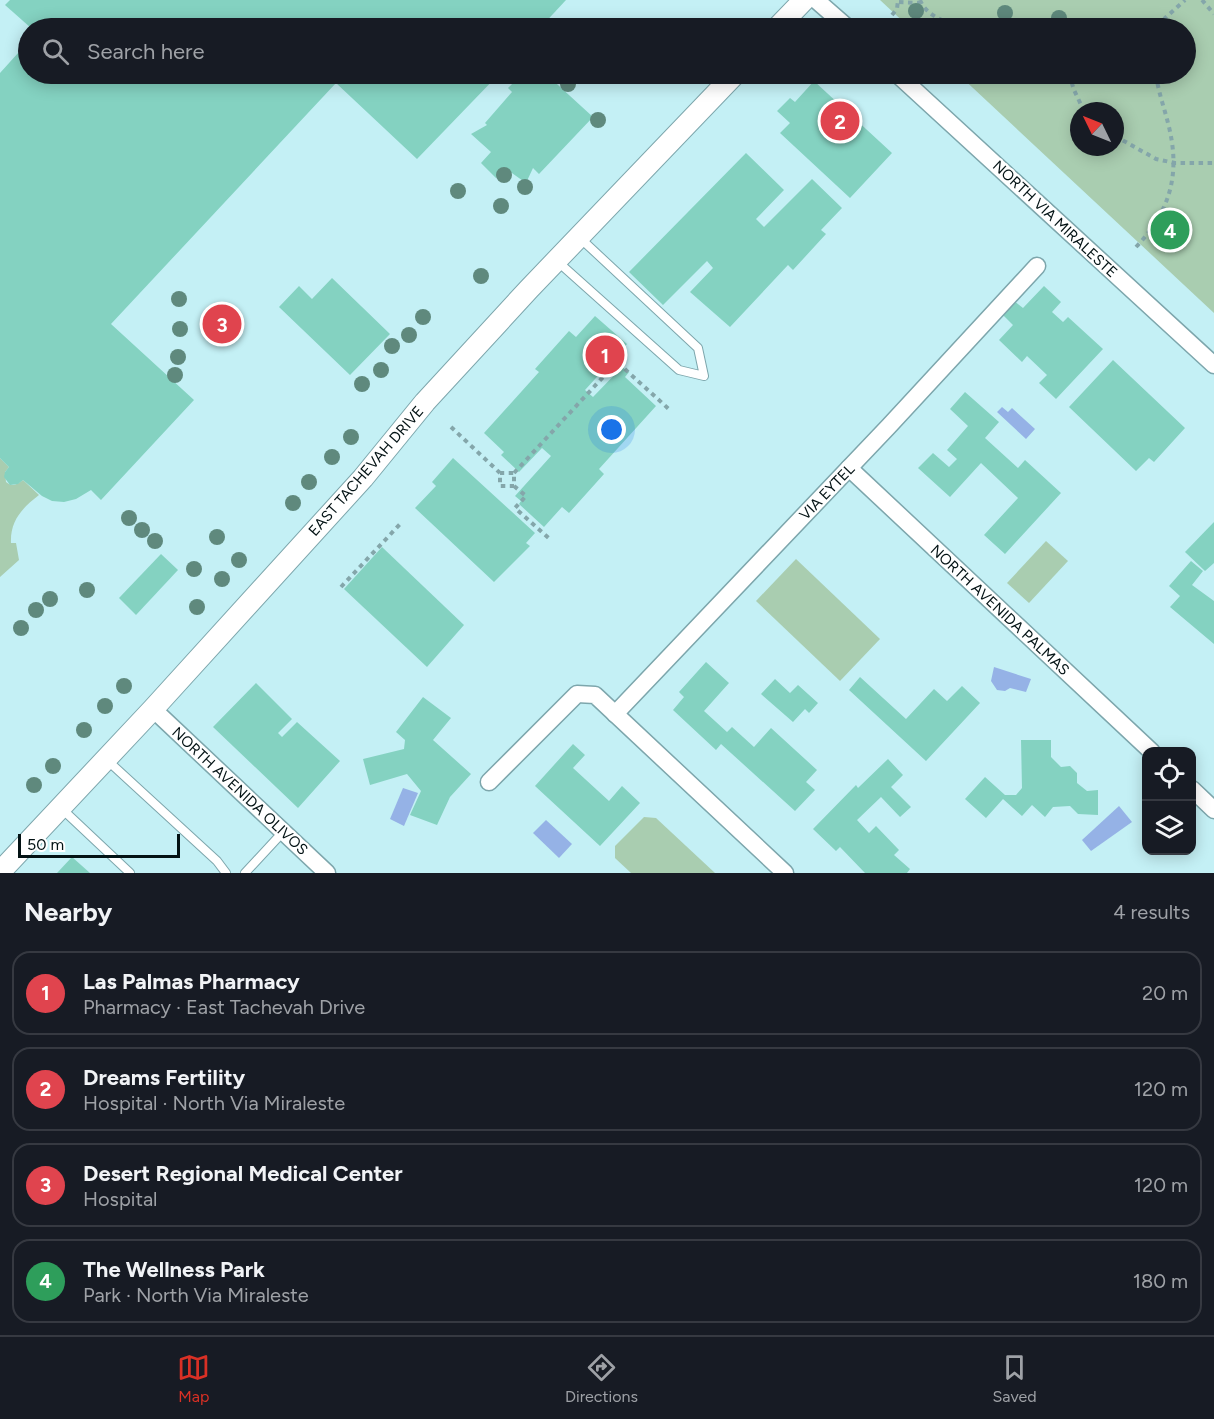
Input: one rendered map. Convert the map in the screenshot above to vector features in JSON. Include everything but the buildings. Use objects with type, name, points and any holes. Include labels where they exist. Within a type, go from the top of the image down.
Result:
[{"type":"street","points":[[787,18],[804,0]]},
{"type":"street","points":[[816,0],[837,18]]},
{"type":"street","name":"EAST TACHEVAH DRIVE","points":[[0,872],[153,709],[363,478],[425,402],[556,260],[725,84]]},
{"type":"street","name":"NORTH VIA MIRALESTE","points":[[908,84],[1214,365]]},
{"type":"street","name":"VIA EYTEL","points":[[615,714],[1037,266]]},
{"type":"street","name":"NORTH AVENIDA PALMAS","points":[[849,468],[1147,747]]},
{"type":"street","points":[[489,782],[577,694],[595,695],[785,873]]},
{"type":"street","name":"NORTH AVENIDA OLIVOS","points":[[153,709],[327,873]]},
{"type":"street","points":[[1196,794],[1214,810]]},
{"type":"lane","points":[[556,260],[679,370],[704,376],[698,348],[579,237]]},
{"type":"lane","points":[[106,759],[217,861],[226,873]]},
{"type":"lane","points":[[60,808],[130,873]]},
{"type":"lane","points":[[245,873],[283,832]]},
{"type":"path","points":[[1165,18],[1185,0]]},
{"type":"path","points":[[1202,0],[1214,14]]},
{"type":"path","points":[[892,15],[897,9],[898,1],[920,1],[930,13],[940,18]]},
{"type":"path","points":[[1072,84],[1080,102]]},
{"type":"path","points":[[1136,247],[1159,219],[1167,202],[1175,163],[1158,84]]},
{"type":"path","points":[[1124,141],[1156,159],[1175,163],[1214,163]]},
{"type":"path","points":[[514,486],[514,473],[618,362],[671,411]]},
{"type":"path","points":[[451,427],[500,472],[514,473]]},
{"type":"path","points":[[500,472],[500,486],[514,486],[526,496],[515,508],[551,540]]},
{"type":"path","points":[[341,587],[402,522]]},
{"type":"green space","points":[[880,0],[1214,0],[1214,313],[969,84],[1196,84],[1196,18],[899,18]]},
{"type":"green space","points":[[0,458],[9,467],[5,472],[6,482],[14,485],[23,480],[39,495],[22,510],[15,522],[11,543],[16,543],[19,560],[0,577]]},
{"type":"green space","points":[[1046,541],[1068,561],[1029,603],[1007,583]]},
{"type":"green space","points":[[796,559],[880,639],[840,681],[756,601]]},
{"type":"green space","points":[[644,817],[656,818],[715,873],[631,873],[615,858],[615,846]]},
{"type":"water","points":[[1002,407],[1008,412],[1012,408],[1035,429],[1026,439],[997,412]]},
{"type":"water","points":[[994,667],[1031,679],[1026,692],[1010,688],[1005,691],[997,690],[991,681]]},
{"type":"water","points":[[403,788],[418,793],[404,826],[390,819]]},
{"type":"water","points":[[1119,806],[1132,822],[1091,851],[1082,840]]},
{"type":"water","points":[[546,820],[572,844],[559,858],[533,833]]},
{"type":"place","name":"Dreams Fertility","points":[[840,121]]},
{"type":"place","name":"The Wellness Park","points":[[1170,230]]},
{"type":"place","name":"Desert Regional Medical Center","points":[[222,324]]},
{"type":"place","name":"Las Palmas Pharmacy","points":[[605,355]]}]
